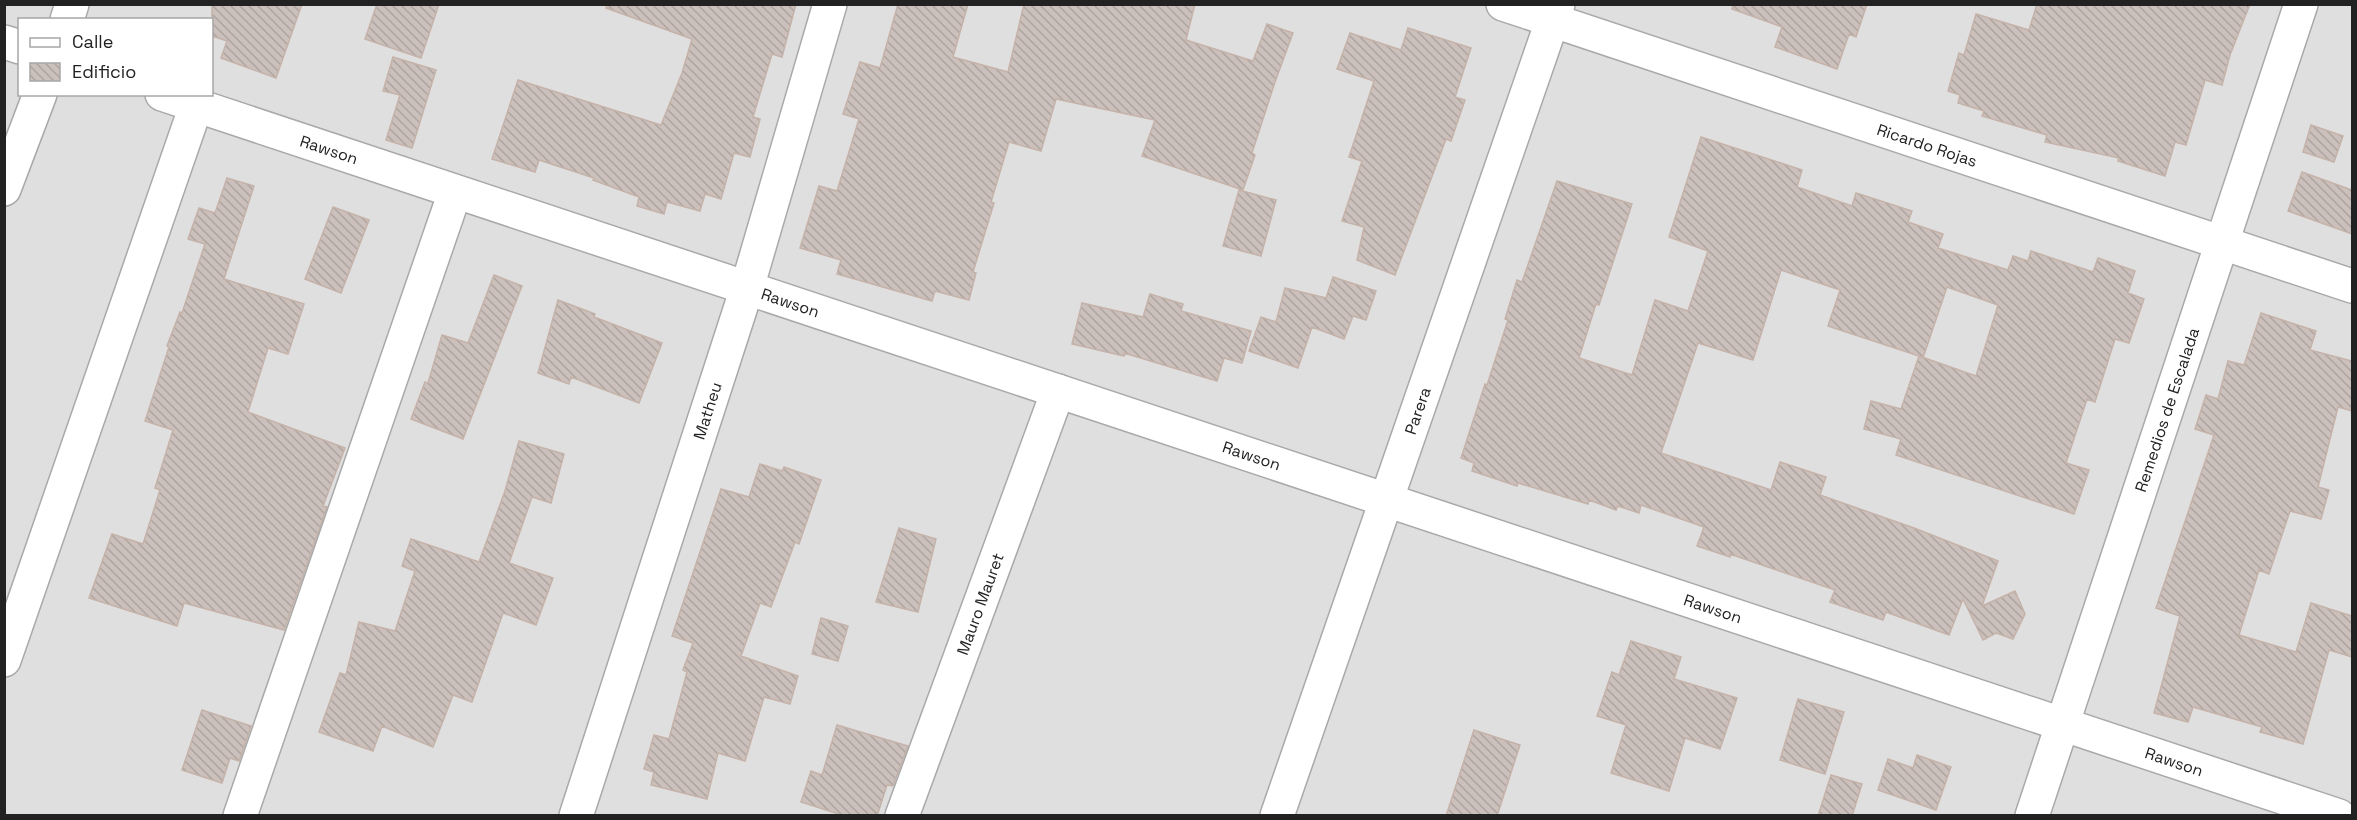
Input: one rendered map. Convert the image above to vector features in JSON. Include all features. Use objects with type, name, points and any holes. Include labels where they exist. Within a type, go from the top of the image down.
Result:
[{"type":"street","name":"Matheu","points":[[576,816],[747,288],[830,4]]},
{"type":"street","name":"Ricardo Rojas","points":[[1503,4],[1555,13],[2352,286]]},
{"type":"street","name":"Remedios de Escalada","points":[[2032,816],[2301,4]]},
{"type":"street","name":"Parera","points":[[1277,816],[1555,13]]},
{"type":"street","points":[[4,189],[39,96]]},
{"type":"street","name":"Rawson","points":[[168,96],[2339,816]]},
{"type":"street","points":[[4,660],[196,106]]},
{"type":"street","points":[[240,816],[455,192]]},
{"type":"street","name":"Mauro Mauret","points":[[902,816],[1058,391]]},
{"type":"shaded area","points":[[5,5],[2352,5],[2352,815],[5,816]]},
{"type":"building","points":[[212,4],[302,4],[276,78],[221,58],[227,41],[213,36]]},
{"type":"building","points":[[377,4],[439,4],[421,58],[365,39]]},
{"type":"building","points":[[607,4],[796,4],[782,57],[772,54],[753,117],[760,119],[750,157],[734,153],[721,199],[705,194],[700,211],[667,202],[664,214],[637,206],[639,197],[593,180],[594,178],[539,160],[535,172],[492,159],[518,80],[661,125],[682,73],[692,39],[606,8]]},
{"type":"building","points":[[898,4],[968,4],[953,57],[1008,72],[1024,4],[1195,4],[1186,40],[1253,61],[1267,24],[1293,33],[1252,153],[1255,155],[1243,190],[1142,156],[1155,120],[1056,99],[1041,151],[1009,142],[991,202],[994,203],[973,272],[976,273],[969,300],[935,291],[932,301],[837,274],[841,260],[800,248],[819,186],[837,191],[859,119],[843,114],[860,62],[880,68]]},
{"type":"building","points":[[1733,4],[1867,4],[1856,37],[1849,34],[1837,69],[1775,47],[1782,27],[1732,9]]},
{"type":"building","points":[[2037,4],[2250,4],[2230,55],[2222,85],[2205,80],[2186,145],[2175,142],[2165,176],[2118,161],[2119,158],[2045,142],[2047,135],[1982,116],[1984,111],[1958,103],[1960,95],[1948,91],[1959,53],[1964,55],[1976,14],[2029,30]]},
{"type":"building","points":[[1408,28],[1471,48],[1455,97],[1465,100],[1451,141],[1446,139],[1395,275],[1357,260],[1364,227],[1342,221],[1362,161],[1349,157],[1374,81],[1337,69],[1350,33],[1401,50]]},
{"type":"building","points":[[393,57],[436,70],[412,148],[386,140],[400,95],[383,91]]},
{"type":"building","points":[[2311,125],[2343,136],[2334,162],[2303,152]]},
{"type":"building","points":[[1701,137],[1802,170],[1797,187],[1852,206],[1856,193],[1912,211],[1908,222],[1943,234],[1938,248],[2008,270],[2013,256],[2028,261],[2031,251],[2093,272],[2098,258],[2135,271],[2128,293],[2144,299],[2129,343],[2115,339],[2095,402],[2087,399],[2066,463],[2089,470],[2074,514],[1896,455],[1901,439],[1864,429],[1871,401],[1901,409],[1919,356],[1828,326],[1840,290],[1781,270],[1753,360],[1698,343],[1661,453],[1771,490],[1780,462],[1826,477],[1820,495],[1998,561],[1982,606],[2015,591],[2025,614],[2013,639],[1996,633],[1983,640],[1963,599],[1949,635],[1886,612],[1883,620],[1830,602],[1835,590],[1730,554],[1730,557],[1697,546],[1704,527],[1641,505],[1639,513],[1618,506],[1616,510],[1589,500],[1588,504],[1518,483],[1517,486],[1472,471],[1474,463],[1461,458],[1508,320],[1505,319],[1517,280],[1522,282],[1557,181],[1632,204],[1579,358],[1632,375],[1655,300],[1688,311],[1708,251],[1669,237]],"holes":[[[1947,287],[1998,305],[1976,376],[1923,357]]]},
{"type":"building","points":[[2302,172],[2352,190],[2352,234],[2288,211]]},
{"type":"building","points":[[227,178],[254,186],[224,279],[304,304],[288,354],[268,348],[248,412],[345,448],[323,506],[327,507],[284,630],[184,603],[177,626],[89,598],[112,534],[143,544],[160,490],[155,488],[173,430],[145,421],[169,347],[167,346],[180,312],[182,313],[205,244],[188,239],[199,208],[215,213]]},
{"type":"building","points":[[1239,190],[1276,200],[1261,256],[1223,246]]},
{"type":"building","points":[[333,207],[369,220],[341,293],[305,279]]},
{"type":"building","points":[[494,275],[522,286],[463,439],[411,419],[425,382],[428,383],[442,335],[468,343]]},
{"type":"building","points":[[1333,277],[1376,291],[1366,320],[1353,316],[1344,339],[1312,327],[1298,368],[1249,351],[1261,317],[1276,322],[1285,288],[1326,298]]},
{"type":"building","points":[[1150,294],[1183,304],[1181,311],[1251,331],[1242,363],[1224,358],[1217,381],[1124,353],[1124,356],[1072,344],[1082,303],[1143,317]]},
{"type":"building","points":[[558,300],[595,314],[594,317],[662,343],[639,403],[571,377],[569,384],[538,373]]},
{"type":"building","points":[[2261,313],[2316,331],[2310,350],[2352,361],[2352,411],[2338,407],[2318,487],[2329,490],[2321,519],[2290,511],[2269,574],[2259,570],[2239,635],[2296,652],[2311,603],[2352,616],[2352,657],[2329,650],[2303,744],[2260,732],[2262,727],[2193,707],[2188,722],[2154,713],[2180,616],[2156,608],[2214,435],[2195,429],[2206,395],[2218,399],[2228,361],[2244,365]]},
{"type":"building","points":[[519,441],[564,454],[551,503],[532,497],[509,563],[553,578],[536,625],[503,613],[472,702],[453,695],[433,747],[382,726],[373,751],[319,732],[340,673],[346,675],[359,622],[395,631],[415,571],[402,566],[411,539],[479,562],[505,491]]},
{"type":"building","points":[[760,464],[782,471],[784,467],[821,480],[799,544],[795,542],[771,607],[760,603],[741,656],[798,676],[790,704],[764,697],[745,761],[718,753],[707,799],[651,785],[654,772],[644,769],[654,735],[669,739],[687,672],[683,670],[693,643],[672,636],[721,489],[749,497]]},
{"type":"building","points":[[899,528],[936,539],[918,612],[876,602]]},
{"type":"building","points":[[821,618],[848,626],[838,661],[812,654]]},
{"type":"building","points":[[1631,641],[1681,657],[1674,679],[1737,698],[1720,749],[1685,738],[1669,791],[1611,773],[1626,725],[1597,716],[1612,672],[1619,675]]},
{"type":"building","points":[[1798,699],[1844,712],[1825,774],[1780,760]]},
{"type":"building","points":[[202,710],[251,726],[239,761],[230,758],[222,783],[182,770]]},
{"type":"building","points":[[837,725],[908,746],[893,786],[887,785],[877,816],[845,816],[801,802],[811,771],[822,775]]},
{"type":"building","points":[[1474,730],[1520,745],[1497,816],[1446,816]]},
{"type":"building","points":[[1917,755],[1951,767],[1936,810],[1878,790],[1888,759],[1913,768]]},
{"type":"building","points":[[1831,775],[1862,784],[1852,816],[1818,816]]}]
